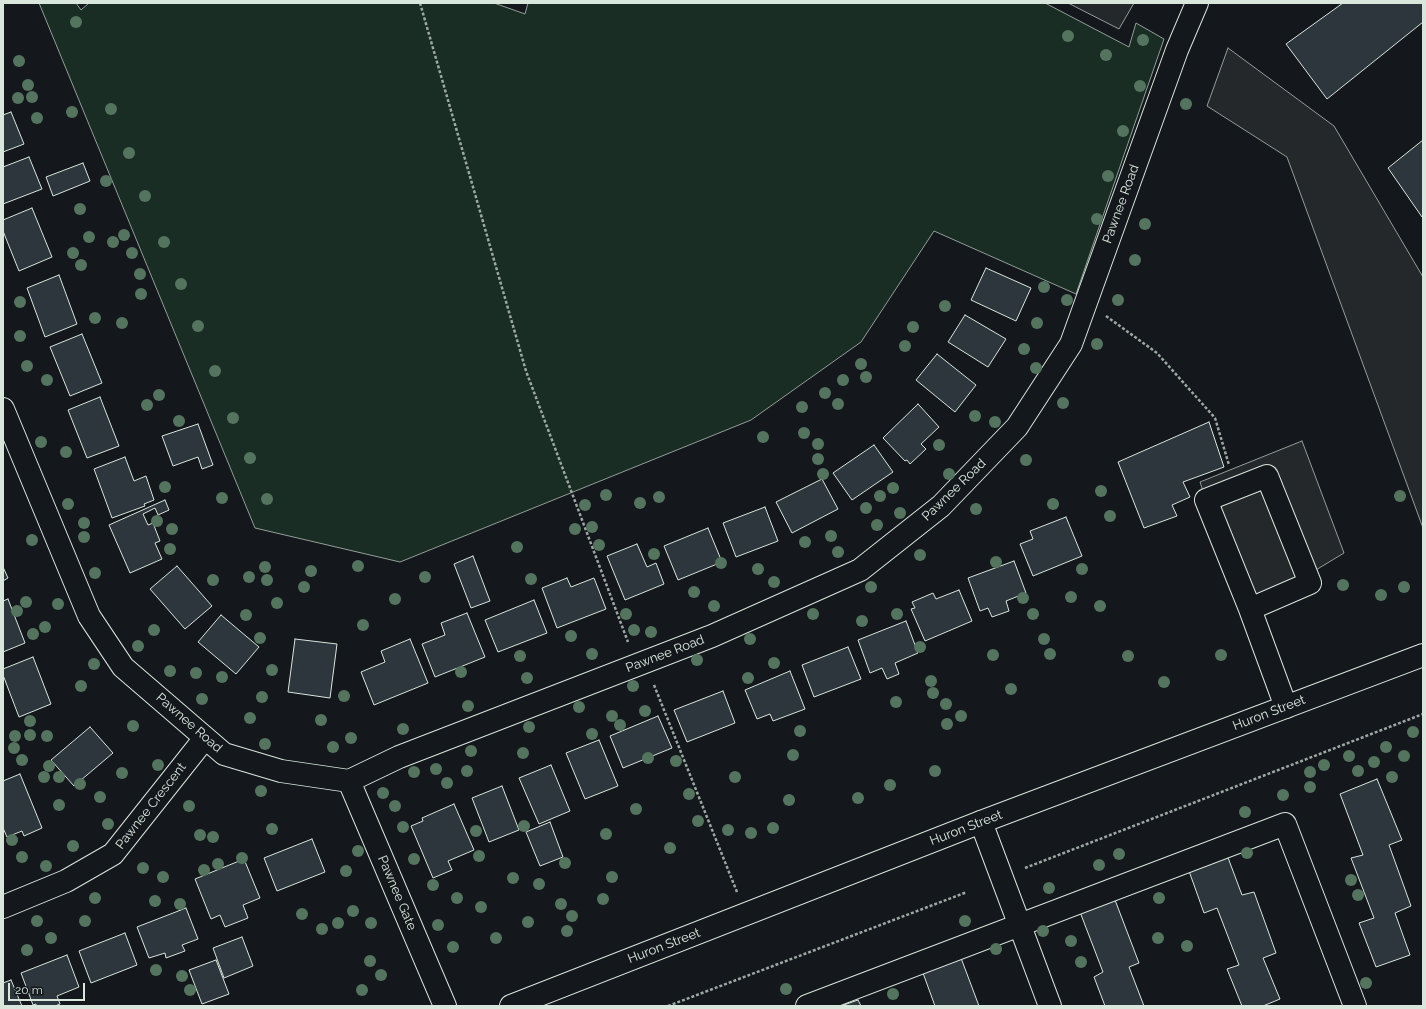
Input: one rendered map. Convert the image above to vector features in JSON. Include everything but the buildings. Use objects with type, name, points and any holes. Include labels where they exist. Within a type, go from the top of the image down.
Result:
[{"type":"street","name":"Pawnee Road","points":[[3,409],[89,616],[123,667],[224,754],[281,770],[349,781],[399,757],[712,636],[860,570],[941,506],[1016,427],[1070,344],[1177,50],[1197,3]]},
{"type":"street","points":[[1250,609],[1310,583],[1267,476],[1206,500],[1250,609],[1286,707]]},
{"type":"street","name":"Huron Street","points":[[511,1006],[981,822],[1423,655]]},
{"type":"street","name":"Pawnee Crescent","points":[[3,907],[66,881],[113,854],[205,738]]},
{"type":"street","name":"Pawnee Gate","points":[[349,781],[445,1006]]},
{"type":"street","points":[[981,822],[1050,1006]]},
{"type":"street","points":[[807,1006],[1284,824],[1355,1006]]},
{"type":"path","points":[[420,3],[526,371],[628,642]]},
{"type":"path","points":[[1104,315],[1157,353],[1215,418],[1230,470]]},
{"type":"path","points":[[651,678],[738,894]]},
{"type":"path","points":[[1025,868],[1423,714]]},
{"type":"path","points":[[668,1006],[967,892]]},
{"type":"green space","points":[[39,3],[76,3],[81,10],[89,3],[494,3],[525,14],[528,3],[1045,3],[1129,47],[1136,23],[1164,39],[1076,294],[934,231],[861,342],[751,420],[400,562],[255,528]]},
{"type":"shaded area","points":[[1068,3],[1134,3],[1119,29]]},
{"type":"shaded area","points":[[1228,48],[1334,126],[1423,277],[1423,528],[1287,157],[1207,106]]},
{"type":"shaded area","points":[[1302,441],[1344,553],[1243,614],[1200,482]]}]
